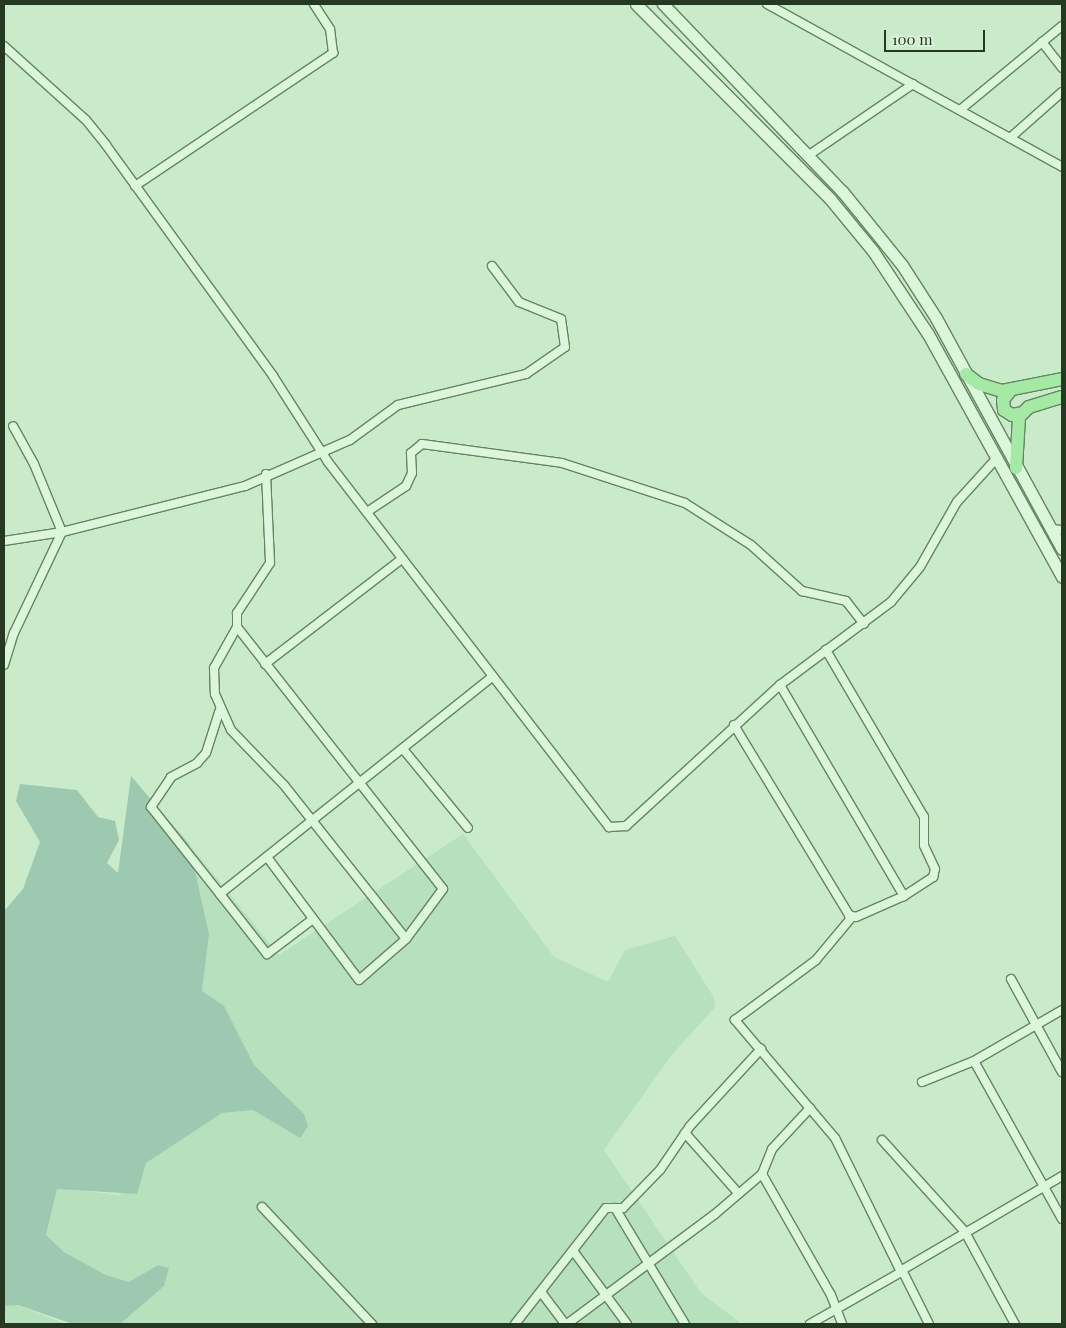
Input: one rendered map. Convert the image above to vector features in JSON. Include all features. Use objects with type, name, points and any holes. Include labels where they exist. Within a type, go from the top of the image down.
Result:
[{"type":"main road","points":[[966,374],[986,387],[1010,391],[1062,379]]},
{"type":"main road","points":[[1010,391],[1002,400],[1004,410],[1012,415],[1022,413],[1034,405],[1062,397]]},
{"type":"main road","points":[[1016,468],[1016,427],[1022,413]]},
{"type":"street","points":[[135,186],[333,53],[330,29],[314,4]]},
{"type":"street","points":[[636,4],[825,194],[873,251],[928,334],[1062,577]]},
{"type":"street","points":[[650,20],[661,14],[664,4],[809,156],[902,265],[966,374],[1016,468],[1057,530],[1062,549]]},
{"type":"street","points":[[767,4],[1062,166]]},
{"type":"street","points":[[669,39],[675,28],[685,26]]},
{"type":"street","points":[[960,110],[1062,26]]},
{"type":"street","points":[[1042,42],[1062,68]]},
{"type":"street","points":[[4,46],[86,120],[273,376],[321,452],[602,821],[613,828],[630,823],[734,725],[780,685],[864,624],[907,585],[957,502],[996,459]]},
{"type":"street","points":[[809,156],[913,84]]},
{"type":"street","points":[[1010,138],[1062,92]]},
{"type":"street","points":[[4,541],[62,532],[245,486],[266,474],[350,440],[398,406],[526,374],[566,348],[561,319],[519,302],[492,266]]},
{"type":"street","points":[[4,666],[14,633],[62,532],[34,464],[13,426]]},
{"type":"street","points":[[367,512],[406,486],[412,473],[411,453],[422,444],[562,463],[685,503],[751,545],[802,592],[846,601],[864,624]]},
{"type":"street","points":[[266,474],[270,563],[237,613],[237,627],[214,668],[213,685],[220,709],[232,730],[284,785],[311,823],[406,939]]},
{"type":"street","points":[[265,664],[402,559]]},
{"type":"street","points":[[237,627],[359,785],[443,889],[406,939],[359,980],[267,857]]},
{"type":"street","points":[[826,650],[925,822],[924,845],[935,873],[904,896],[852,917],[816,960],[735,1020],[762,1049],[835,1138],[901,1272],[929,1324]]},
{"type":"street","points":[[220,894],[359,785],[493,676]]},
{"type":"street","points":[[780,685],[904,896]]},
{"type":"street","points":[[220,709],[206,753],[197,763],[171,777],[151,807],[267,954],[313,919]]},
{"type":"street","points":[[734,725],[852,917]]},
{"type":"street","points":[[403,749],[468,828]]},
{"type":"street","points":[[1011,979],[1062,1072]]},
{"type":"street","points":[[922,1082],[974,1062],[1062,1010]]},
{"type":"street","points":[[515,1324],[574,1252],[606,1208],[623,1208],[660,1170],[685,1133],[762,1049]]},
{"type":"street","points":[[974,1062],[1062,1219]]},
{"type":"street","points":[[541,1292],[566,1324],[647,1265],[762,1174],[772,1149],[810,1108]]},
{"type":"street","points":[[685,1133],[739,1194]]},
{"type":"street","points":[[882,1140],[965,1232],[1015,1324]]},
{"type":"street","points":[[762,1174],[831,1295],[834,1310],[842,1324]]},
{"type":"street","points":[[810,1324],[1062,1176]]},
{"type":"street","points":[[262,1207],[372,1324]]},
{"type":"street","points":[[615,1208],[647,1265],[685,1324]]},
{"type":"street","points":[[574,1252],[627,1324]]},
{"type":"green space","points":[[131,776],[189,844],[209,934],[202,991],[224,1006],[254,1065],[304,1114],[308,1126],[300,1138],[253,1110],[222,1113],[146,1163],[137,1194],[57,1189],[46,1235],[64,1252],[106,1275],[129,1282],[158,1265],[169,1268],[164,1286],[120,1324],[73,1324],[18,1305],[4,1306],[4,911],[23,889],[40,842],[16,801],[20,784],[77,790],[98,817],[115,821],[119,840],[107,863],[118,873]]},
{"type":"green space","points":[[463,834],[554,957],[608,982],[625,950],[675,936],[713,996],[715,1007],[671,1056],[604,1150],[701,1293],[742,1324],[120,1324],[158,1265],[129,1282],[106,1275],[64,1252],[46,1235],[57,1188],[119,1195],[146,1163],[222,1113],[253,1110],[300,1138],[277,1090],[254,1065],[224,1007],[202,991],[209,934],[189,844],[279,955]]},
{"type":"green space","points":[[17,1305],[63,1323],[73,1324],[4,1324],[4,1306]]}]
